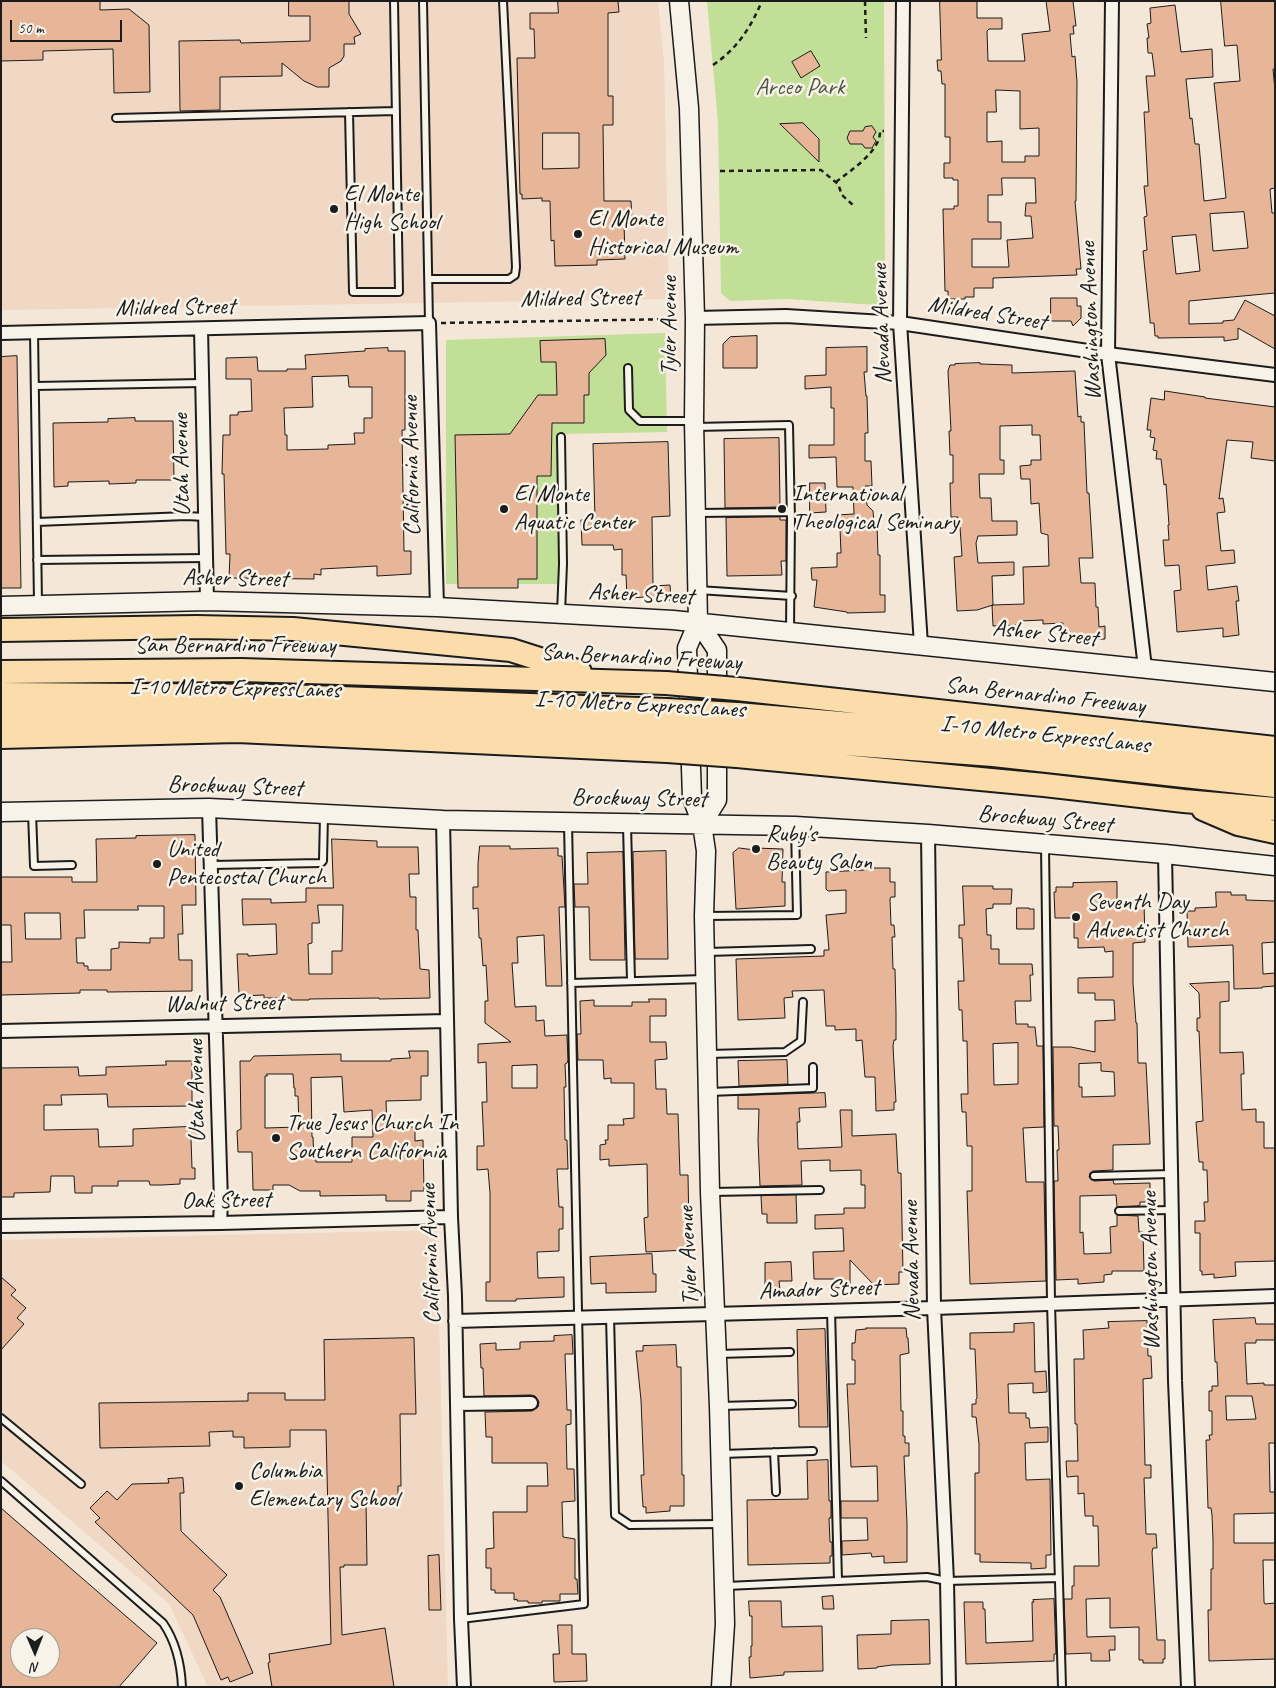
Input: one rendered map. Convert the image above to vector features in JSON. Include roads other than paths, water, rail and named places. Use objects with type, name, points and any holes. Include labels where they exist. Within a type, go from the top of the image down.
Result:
[{"type":"highway","points":[[1,630],[224,627],[340,633],[511,650],[607,680]]},
{"type":"highway","name":"San Bernardino Freeway","points":[[1,672],[240,670],[666,683],[737,689],[1275,748]]},
{"type":"highway","name":"I-10 Metro ExpressLanes","points":[[1,694],[285,696],[667,730],[993,755],[1275,786]]},
{"type":"highway","name":"I-10 Metro ExpressLanes","points":[[1,715],[186,712],[667,730]]},
{"type":"highway","points":[[1,737],[237,732],[667,730],[737,735],[1044,785],[1275,809]]},
{"type":"highway","name":"I-10 Metro ExpressLanes","points":[[737,735],[991,736],[1275,767]]},
{"type":"highway","points":[[1184,801],[1238,824],[1275,832]]},
{"type":"street","name":"Tyler Avenue","points":[[679,1],[689,108],[695,318],[694,424],[698,622],[687,648],[692,798],[702,824],[706,851],[704,916],[710,1192],[721,1454],[725,1624],[721,1687]]},
{"type":"street","name":"Nevada Avenue","points":[[903,1],[900,323],[921,644]]},
{"type":"street","name":"Washington Avenue","points":[[1112,1],[1108,354],[1145,668]]},
{"type":"street","name":"Mildred Street","points":[[695,318],[786,316],[900,323],[1108,354],[1275,374]]},
{"type":"street","name":"Mildred Street","points":[[1,333],[429,323]]},
{"type":"street","name":"California Avenue","points":[[429,323],[437,607]]},
{"type":"street","name":"Utah Avenue","points":[[201,329],[207,601]]},
{"type":"street","name":"Asher Street","points":[[1,606],[207,601],[437,607],[698,622],[1275,682]]},
{"type":"street","points":[[698,622],[717,650],[717,800],[702,824]]},
{"type":"street","name":"Utah Avenue","points":[[210,808],[221,1202],[220,1223]]},
{"type":"street","name":"Brockway Street","points":[[1,812],[210,808],[443,820],[796,826],[928,834],[1165,854],[1275,866]]},
{"type":"street","name":"California Avenue","points":[[443,820],[451,1217],[464,1687]]},
{"type":"street","name":"Nevada Avenue","points":[[928,834],[934,1308],[947,1580],[949,1687]]},
{"type":"street","name":"Washington Avenue","points":[[1165,854],[1173,1298],[1188,1687]]},
{"type":"street","name":"Walnut Street","points":[[1,1030],[447,1021]]},
{"type":"street","name":"Oak Street","points":[[1,1226],[451,1217]]},
{"type":"street","name":"Amador Street","points":[[455,1321],[578,1316],[934,1308],[1173,1298],[1275,1296]]},
{"type":"street","points":[[457,1404],[531,1403]]},
{"type":"lane","points":[[349,112],[353,292],[400,292],[394,1]]},
{"type":"lane","points":[[423,1],[429,323]]},
{"type":"lane","points":[[429,279],[509,278],[515,275],[503,1]]},
{"type":"lane","points":[[116,118],[396,111]]},
{"type":"lane","points":[[34,332],[38,604]]},
{"type":"lane","points":[[628,368],[629,410],[640,420],[694,424],[789,425],[792,596],[790,632]]},
{"type":"lane","points":[[35,386],[202,383]]},
{"type":"lane","points":[[561,437],[563,564],[561,614]]},
{"type":"lane","points":[[696,513],[791,512]]},
{"type":"lane","points":[[37,522],[205,517]]},
{"type":"lane","points":[[37,560],[206,558]]},
{"type":"lane","points":[[698,590],[792,596]]},
{"type":"lane","points":[[32,811],[34,866],[72,865]]},
{"type":"lane","points":[[211,864],[320,863],[323,861],[324,814]]},
{"type":"lane","points":[[461,1619],[584,1604],[568,822]]},
{"type":"lane","points":[[627,823],[631,981]]},
{"type":"lane","points":[[704,916],[797,915],[796,826]]},
{"type":"lane","points":[[1045,844],[1051,1303],[1062,1687]]},
{"type":"lane","points":[[705,952],[811,949]]},
{"type":"lane","points":[[571,983],[706,979]]},
{"type":"lane","points":[[708,1054],[785,1052],[801,1041],[803,1002]]},
{"type":"lane","points":[[708,1092],[813,1088],[813,1067]]},
{"type":"lane","points":[[1094,1176],[1171,1174]]},
{"type":"lane","points":[[710,1192],[820,1190]]},
{"type":"lane","points":[[1119,1211],[1171,1210]]},
{"type":"lane","points":[[831,1310],[838,1581]]},
{"type":"lane","points":[[610,1316],[615,1515],[630,1526],[722,1524]]},
{"type":"lane","points":[[716,1354],[790,1352]]},
{"type":"lane","points":[[719,1406],[792,1404]]},
{"type":"lane","points":[[1,1418],[81,1484]]},
{"type":"lane","points":[[721,1454],[813,1451]]},
{"type":"lane","points":[[774,1452],[776,1492]]},
{"type":"lane","points":[[1,1481],[163,1623],[171,1636],[177,1654],[182,1687]]},
{"type":"lane","points":[[724,1586],[926,1577],[947,1580],[1059,1578]]},
{"type":"place","name":"El Monte High School","points":[[334,209]]},
{"type":"place","name":"El Monte Historical Museum","points":[[578,234]]},
{"type":"place","name":"El Monte Aquatic Center","points":[[504,509]]},
{"type":"place","name":"International Theological Seminary","points":[[782,509]]},
{"type":"place","name":"Ruby's Beauty Salon","points":[[756,849]]},
{"type":"place","name":"United Pentecostal Church","points":[[157,864]]},
{"type":"place","name":"Seventh Day Adventist Church","points":[[1076,917]]},
{"type":"place","name":"True Jesus Church In Southern California","points":[[276,1138]]},
{"type":"place","name":"Columbia Elementary School","points":[[239,1486]]},
{"type":"park label","name":"Arceo Park","points":[[800,88]]}]
